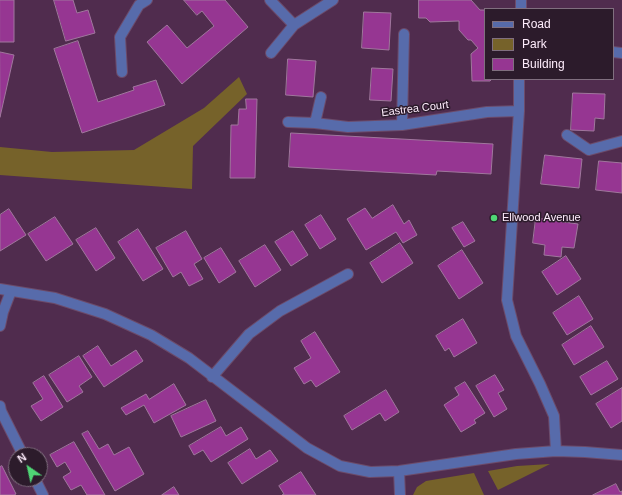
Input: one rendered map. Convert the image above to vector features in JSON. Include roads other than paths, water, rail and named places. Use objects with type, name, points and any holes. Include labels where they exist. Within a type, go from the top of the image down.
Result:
[{"type":"street","points":[[122,72],[120,37],[139,5],[147,0]]},
{"type":"street","points":[[270,0],[294,25]]},
{"type":"street","points":[[271,52],[294,25],[333,0]]},
{"type":"street","points":[[402,125],[404,34]]},
{"type":"street","points":[[519,80],[519,111],[507,300],[516,336],[554,416],[556,451]]},
{"type":"street","points":[[315,123],[321,97]]},
{"type":"street","name":"Eastrea Court","points":[[288,122],[315,123],[348,127],[402,125],[487,112],[519,111]]},
{"type":"street","points":[[567,135],[589,150],[622,141]]},
{"type":"street","points":[[212,377],[249,334],[280,311],[348,274]]},
{"type":"street","points":[[0,289],[55,298],[105,314],[151,335],[189,358],[307,448],[340,466],[370,472],[399,471],[516,454],[556,451],[622,455]]},
{"type":"street","points":[[0,326],[3,312],[11,291]]},
{"type":"street","points":[[0,406],[19,447]]},
{"type":"street","points":[[399,471],[400,495]]},
{"type":"place","name":"Ellwood Avenue","points":[[494,218]]}]
